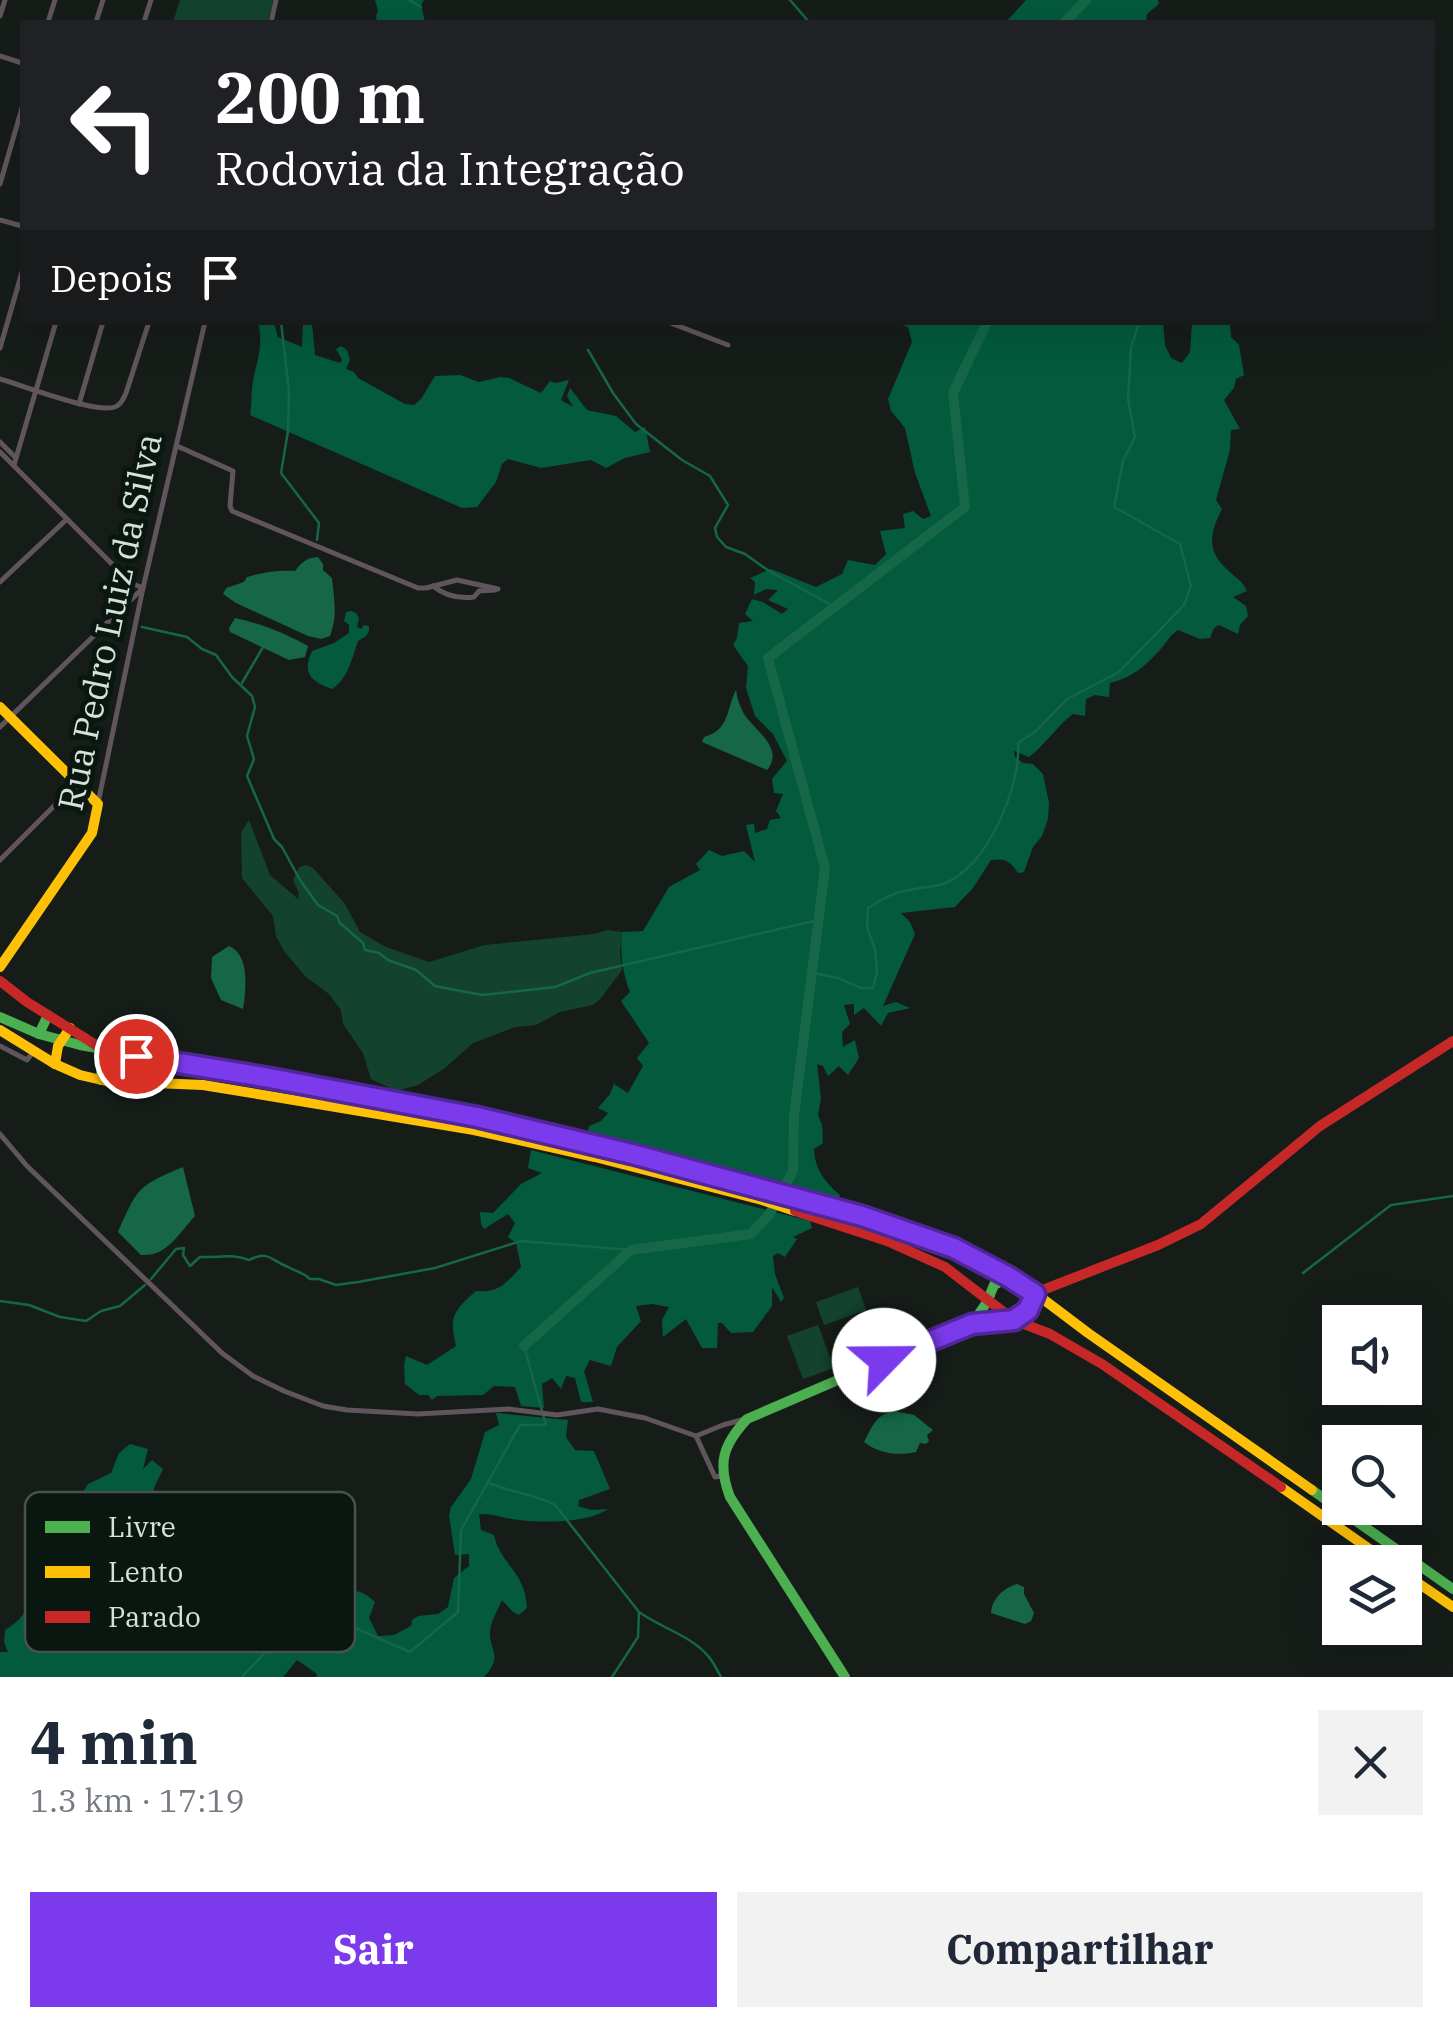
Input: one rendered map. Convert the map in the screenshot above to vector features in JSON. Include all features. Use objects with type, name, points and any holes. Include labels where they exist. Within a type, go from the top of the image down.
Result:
[{"type":"main road","points":[[0,707],[98,804]]},
{"type":"main road","name":"Rua Pedro Luiz da Silva","points":[[0,967],[92,833],[98,804]]},
{"type":"main road","points":[[0,981],[102,1049],[104,1065],[100,1080]]},
{"type":"main road","points":[[39,1034],[48,1015]]},
{"type":"main road","points":[[0,1016],[62,1041],[477,1117],[618,1150],[789,1202],[862,1216],[954,1248],[1035,1294],[1453,1590]]},
{"type":"main road","points":[[55,1064],[56,1052],[70,1028]]},
{"type":"main road","points":[[0,1030],[80,1076],[203,1085],[474,1130],[764,1195]]},
{"type":"main road","points":[[844,1677],[730,1498],[721,1476],[721,1463],[730,1439],[747,1419],[972,1324],[1014,1320],[1028,1310],[1035,1294],[1200,1224],[1320,1126],[1453,1040]]},
{"type":"main road","points":[[789,1202],[945,1267],[1014,1320],[1050,1334],[1152,1396],[1364,1545]]},
{"type":"main road","points":[[972,1324],[987,1302],[990,1288],[996,1281],[1009,1277]]},
{"type":"main road","points":[[1422,1586],[1453,1607]]},
{"type":"street","points":[[0,16],[4,0]]},
{"type":"street","points":[[0,184],[20,115]]},
{"type":"street","points":[[0,348],[20,279]]},
{"type":"street","points":[[15,462],[55,325]]},
{"type":"street","points":[[79,404],[102,325]]},
{"type":"street","points":[[0,379],[79,404],[114,408],[122,403],[148,325]]},
{"type":"street","name":"Rua Pedro Luiz da Silva","points":[[98,804],[205,325]]},
{"type":"street","points":[[676,325],[728,344]]},
{"type":"street","points":[[0,442],[67,520],[131,584],[144,588]]},
{"type":"street","points":[[177,446],[232,471],[232,512],[418,588],[457,580],[498,590],[478,591],[474,597],[466,598],[433,586]]},
{"type":"street","points":[[0,452],[15,462]]},
{"type":"street","points":[[0,582],[67,520]]},
{"type":"street","points":[[0,727],[144,588]]},
{"type":"street","points":[[0,860],[77,782]]},
{"type":"street","points":[[0,1046],[27,1060],[34,1052]]},
{"type":"street","points":[[0,1134],[26,1166],[222,1353],[253,1376],[284,1391],[324,1406],[380,1414],[508,1409],[557,1415],[598,1410],[644,1418],[696,1436],[747,1419]]},
{"type":"street","points":[[696,1436],[709,1468],[715,1476],[721,1476]]},
{"type":"shaded area","points":[[180,0],[273,0],[268,20],[174,20]]},
{"type":"shaded area","points":[[375,0],[424,0],[421,5],[425,20],[377,20]]},
{"type":"shaded area","points":[[1026,0],[1158,0],[1159,4],[1147,14],[1146,20],[1008,20]]},
{"type":"shaded area","points":[[259,325],[275,325],[278,337],[302,347],[303,325],[312,325],[315,355],[340,363],[336,349],[341,346],[350,360],[346,369],[405,404],[414,405],[421,399],[435,376],[460,375],[479,382],[509,378],[541,393],[550,381],[569,380],[561,400],[573,407],[567,396],[570,388],[587,410],[616,416],[635,432],[645,427],[650,452],[606,468],[591,460],[541,468],[508,459],[477,507],[462,508],[250,415]]},
{"type":"shaded area","points":[[902,325],[1163,325],[1171,358],[1182,363],[1190,352],[1192,325],[1230,325],[1231,337],[1239,345],[1244,375],[1236,379],[1224,400],[1240,429],[1231,430],[1230,450],[1216,500],[1222,509],[1212,544],[1223,566],[1247,591],[1233,597],[1246,606],[1248,616],[1238,634],[1219,625],[1210,638],[1200,639],[1178,630],[1143,666],[1110,683],[1109,697],[1095,695],[1086,699],[1085,716],[1073,714],[1029,757],[1014,751],[1015,757],[1033,764],[1043,774],[1049,803],[1042,836],[1033,847],[1024,872],[1018,873],[1004,860],[991,860],[955,907],[901,913],[915,934],[883,1006],[896,1002],[910,1008],[888,1013],[881,1026],[864,1008],[854,1015],[854,1004],[844,1005],[850,1024],[842,1032],[843,1047],[855,1040],[859,1058],[848,1075],[839,1066],[828,1076],[823,1066],[817,1064],[823,1143],[814,1149],[816,1163],[840,1195],[838,1204],[587,1136],[589,1126],[608,1113],[598,1108],[614,1084],[628,1093],[643,1066],[637,1058],[649,1043],[621,1001],[630,992],[622,962],[622,932],[643,931],[669,887],[700,870],[696,864],[709,850],[722,856],[744,851],[755,862],[746,825],[754,824],[755,833],[767,829],[770,820],[781,818],[776,811],[783,794],[774,793],[772,779],[787,761],[773,734],[755,716],[746,688],[748,666],[733,645],[739,623],[753,621],[745,614],[752,599],[782,614],[788,609],[768,600],[778,590],[766,589],[754,595],[755,582],[750,578],[771,569],[816,587],[842,574],[848,560],[875,565],[886,554],[880,531],[905,528],[903,514],[913,511],[923,519],[931,516],[915,473],[905,428],[891,411],[888,399],[912,342],[908,327]]},
{"type":"shaded area","points":[[318,557],[323,570],[332,578],[335,614],[330,636],[308,636],[223,594],[226,588],[244,582],[247,577],[295,571],[305,561]]},
{"type":"shaded area","points":[[351,611],[359,618],[357,627],[369,626],[369,632],[358,641],[346,674],[332,689],[310,675],[309,659],[312,651],[349,633],[349,625],[344,621],[346,612]]},
{"type":"shaded area","points":[[235,618],[273,629],[308,646],[305,657],[289,660],[230,632]]},
{"type":"shaded area","points":[[736,690],[744,714],[771,747],[772,762],[767,770],[702,742],[723,724]]},
{"type":"shaded area","points":[[249,820],[270,875],[298,899],[293,880],[299,867],[313,868],[345,904],[360,932],[386,947],[429,962],[485,945],[608,930],[622,932],[622,970],[593,1005],[560,1012],[536,1025],[515,1027],[473,1043],[418,1085],[396,1091],[371,1079],[363,1053],[343,1024],[341,1010],[284,951],[276,936],[273,916],[242,878],[241,832]]},
{"type":"shaded area","points":[[229,946],[236,950],[243,965],[243,1009],[221,1000],[211,978],[212,957]]},
{"type":"shaded area","points":[[531,1150],[810,1221],[812,1228],[793,1237],[797,1239],[785,1257],[778,1253],[773,1256],[784,1298],[781,1302],[772,1287],[772,1306],[753,1332],[731,1333],[718,1323],[717,1348],[702,1348],[686,1319],[663,1337],[662,1320],[669,1307],[636,1306],[641,1321],[617,1347],[611,1366],[590,1360],[584,1371],[593,1402],[581,1402],[575,1378],[566,1376],[561,1389],[552,1378],[542,1384],[544,1408],[521,1406],[515,1387],[494,1386],[483,1395],[437,1396],[432,1400],[428,1395],[419,1395],[405,1384],[406,1356],[427,1365],[456,1346],[453,1321],[462,1304],[476,1291],[502,1286],[521,1267],[516,1243],[508,1237],[515,1223],[508,1214],[484,1229],[480,1212],[493,1213],[521,1184],[542,1173],[528,1168]]},
{"type":"shaded area","points":[[183,1167],[195,1216],[165,1248],[141,1255],[118,1232],[125,1217],[141,1190]]},
{"type":"shaded area","points":[[858,1287],[866,1310],[824,1325],[816,1302]]},
{"type":"shaded area","points":[[818,1325],[834,1368],[803,1379],[787,1336]]},
{"type":"shaded area","points":[[894,1411],[914,1415],[933,1430],[927,1435],[929,1441],[920,1443],[916,1452],[889,1453],[864,1442],[879,1418]]},
{"type":"shaded area","points":[[496,1413],[568,1420],[566,1437],[575,1450],[594,1451],[610,1489],[579,1500],[578,1506],[608,1509],[577,1519],[529,1521],[479,1514],[481,1530],[494,1535],[518,1577],[527,1608],[519,1615],[502,1600],[490,1631],[493,1663],[484,1677],[316,1677],[297,1660],[283,1677],[0,1677],[0,1652],[8,1652],[5,1630],[25,1611],[25,1652],[355,1652],[355,1591],[375,1602],[369,1618],[378,1636],[394,1635],[411,1626],[418,1616],[438,1614],[448,1607],[454,1578],[469,1566],[469,1554],[455,1555],[451,1507],[471,1479],[485,1432],[499,1425]]},
{"type":"shaded area","points":[[130,1444],[148,1449],[143,1469],[152,1460],[163,1469],[154,1492],[83,1492],[88,1484],[111,1473],[119,1453]]},
{"type":"shaded area","points":[[1017,1584],[1024,1587],[1034,1613],[1025,1624],[991,1613],[1000,1594]]},
{"type":"waterway","points":[[409,0],[421,7]]},
{"type":"waterway","points":[[790,0],[807,20]]},
{"type":"waterway","points":[[1067,20],[1086,0]]},
{"type":"waterway","points":[[281,325],[289,392],[281,473],[319,523],[317,540]]},
{"type":"waterway","points":[[524,1346],[631,1250],[751,1234],[769,1215],[793,1171],[794,1116],[825,868],[768,658],[965,507],[953,393],[986,325]]},
{"type":"waterway","points":[[813,973],[873,988],[877,972],[875,949],[867,928],[868,908],[895,893],[943,884],[974,862],[1007,803],[1018,743],[1036,731],[1067,699],[1119,672],[1184,605],[1191,586],[1180,544],[1114,507],[1123,461],[1135,437],[1128,399],[1131,348],[1138,325]]},
{"type":"waterway","points":[[588,350],[636,424],[682,460],[710,476],[728,505],[715,528],[726,547],[745,554],[835,607]]},
{"type":"waterway","points":[[142,627],[187,637],[216,655],[252,696],[255,707],[247,736],[254,759],[247,776],[274,839],[318,905],[337,916],[365,950],[416,970],[435,986],[482,995],[555,987],[590,973],[818,920]]},
{"type":"waterway","points":[[242,683],[263,647]]},
{"type":"waterway","points":[[1303,1273],[1391,1205],[1453,1196]]},
{"type":"waterway","points":[[151,1279],[176,1249],[184,1248],[183,1255],[190,1266],[200,1257],[249,1260],[265,1256],[310,1279],[336,1285],[435,1268],[521,1241],[631,1250]]},
{"type":"waterway","points":[[0,1301],[86,1321],[101,1311],[120,1306],[145,1285]]},
{"type":"waterway","points":[[355,1628],[410,1652],[458,1612],[461,1530],[520,1425],[546,1425],[524,1346]]},
{"type":"waterway","points":[[489,1483],[555,1505],[639,1612],[701,1649],[721,1677]]},
{"type":"waterway","points":[[612,1677],[638,1637],[639,1612]]},
{"type":"waterway","points":[[242,1677],[265,1652]]},
{"type":"traffic: fast","points":[[39,1034],[48,1015]]},
{"type":"traffic: fast","points":[[0,1017],[39,1034],[80,1045],[477,1117],[735,1182]]},
{"type":"traffic: fast","points":[[101,1080],[102,1049]]},
{"type":"traffic: fast","points":[[987,1302],[994,1285],[1009,1277]]},
{"type":"traffic: fast","points":[[1014,1320],[1029,1309],[1035,1293]]},
{"type":"traffic: fast","points":[[972,1324],[987,1302]]},
{"type":"traffic: fast","points":[[845,1677],[730,1497],[723,1464],[732,1437],[747,1419],[952,1331],[972,1324],[1014,1320]]},
{"type":"traffic: fast","points":[[1312,1490],[1453,1589]]},
{"type":"traffic: slow","points":[[0,707],[98,804],[92,833],[0,967]]},
{"type":"traffic: slow","points":[[55,1064],[58,1046],[70,1028]]},
{"type":"traffic: slow","points":[[0,1030],[55,1064],[106,1081],[203,1085],[474,1130],[595,1157],[795,1211]]},
{"type":"traffic: slow","points":[[735,1182],[862,1216],[966,1253],[1035,1293],[1312,1490]]},
{"type":"traffic: slow","points":[[1281,1487],[1364,1545]]},
{"type":"traffic: slow","points":[[1422,1586],[1453,1607]]},
{"type":"traffic: jam","points":[[0,981],[96,1045]]},
{"type":"traffic: jam","points":[[1035,1293],[1201,1224],[1320,1126],[1453,1041]]},
{"type":"traffic: jam","points":[[795,1211],[887,1241],[945,1267],[1014,1320],[1050,1334],[1102,1364],[1281,1487]]},
{"type":"route","points":[[136,1056],[477,1117],[632,1154],[862,1216],[954,1248],[1035,1294],[1028,1310],[1014,1320],[972,1324],[884,1360]]}]
